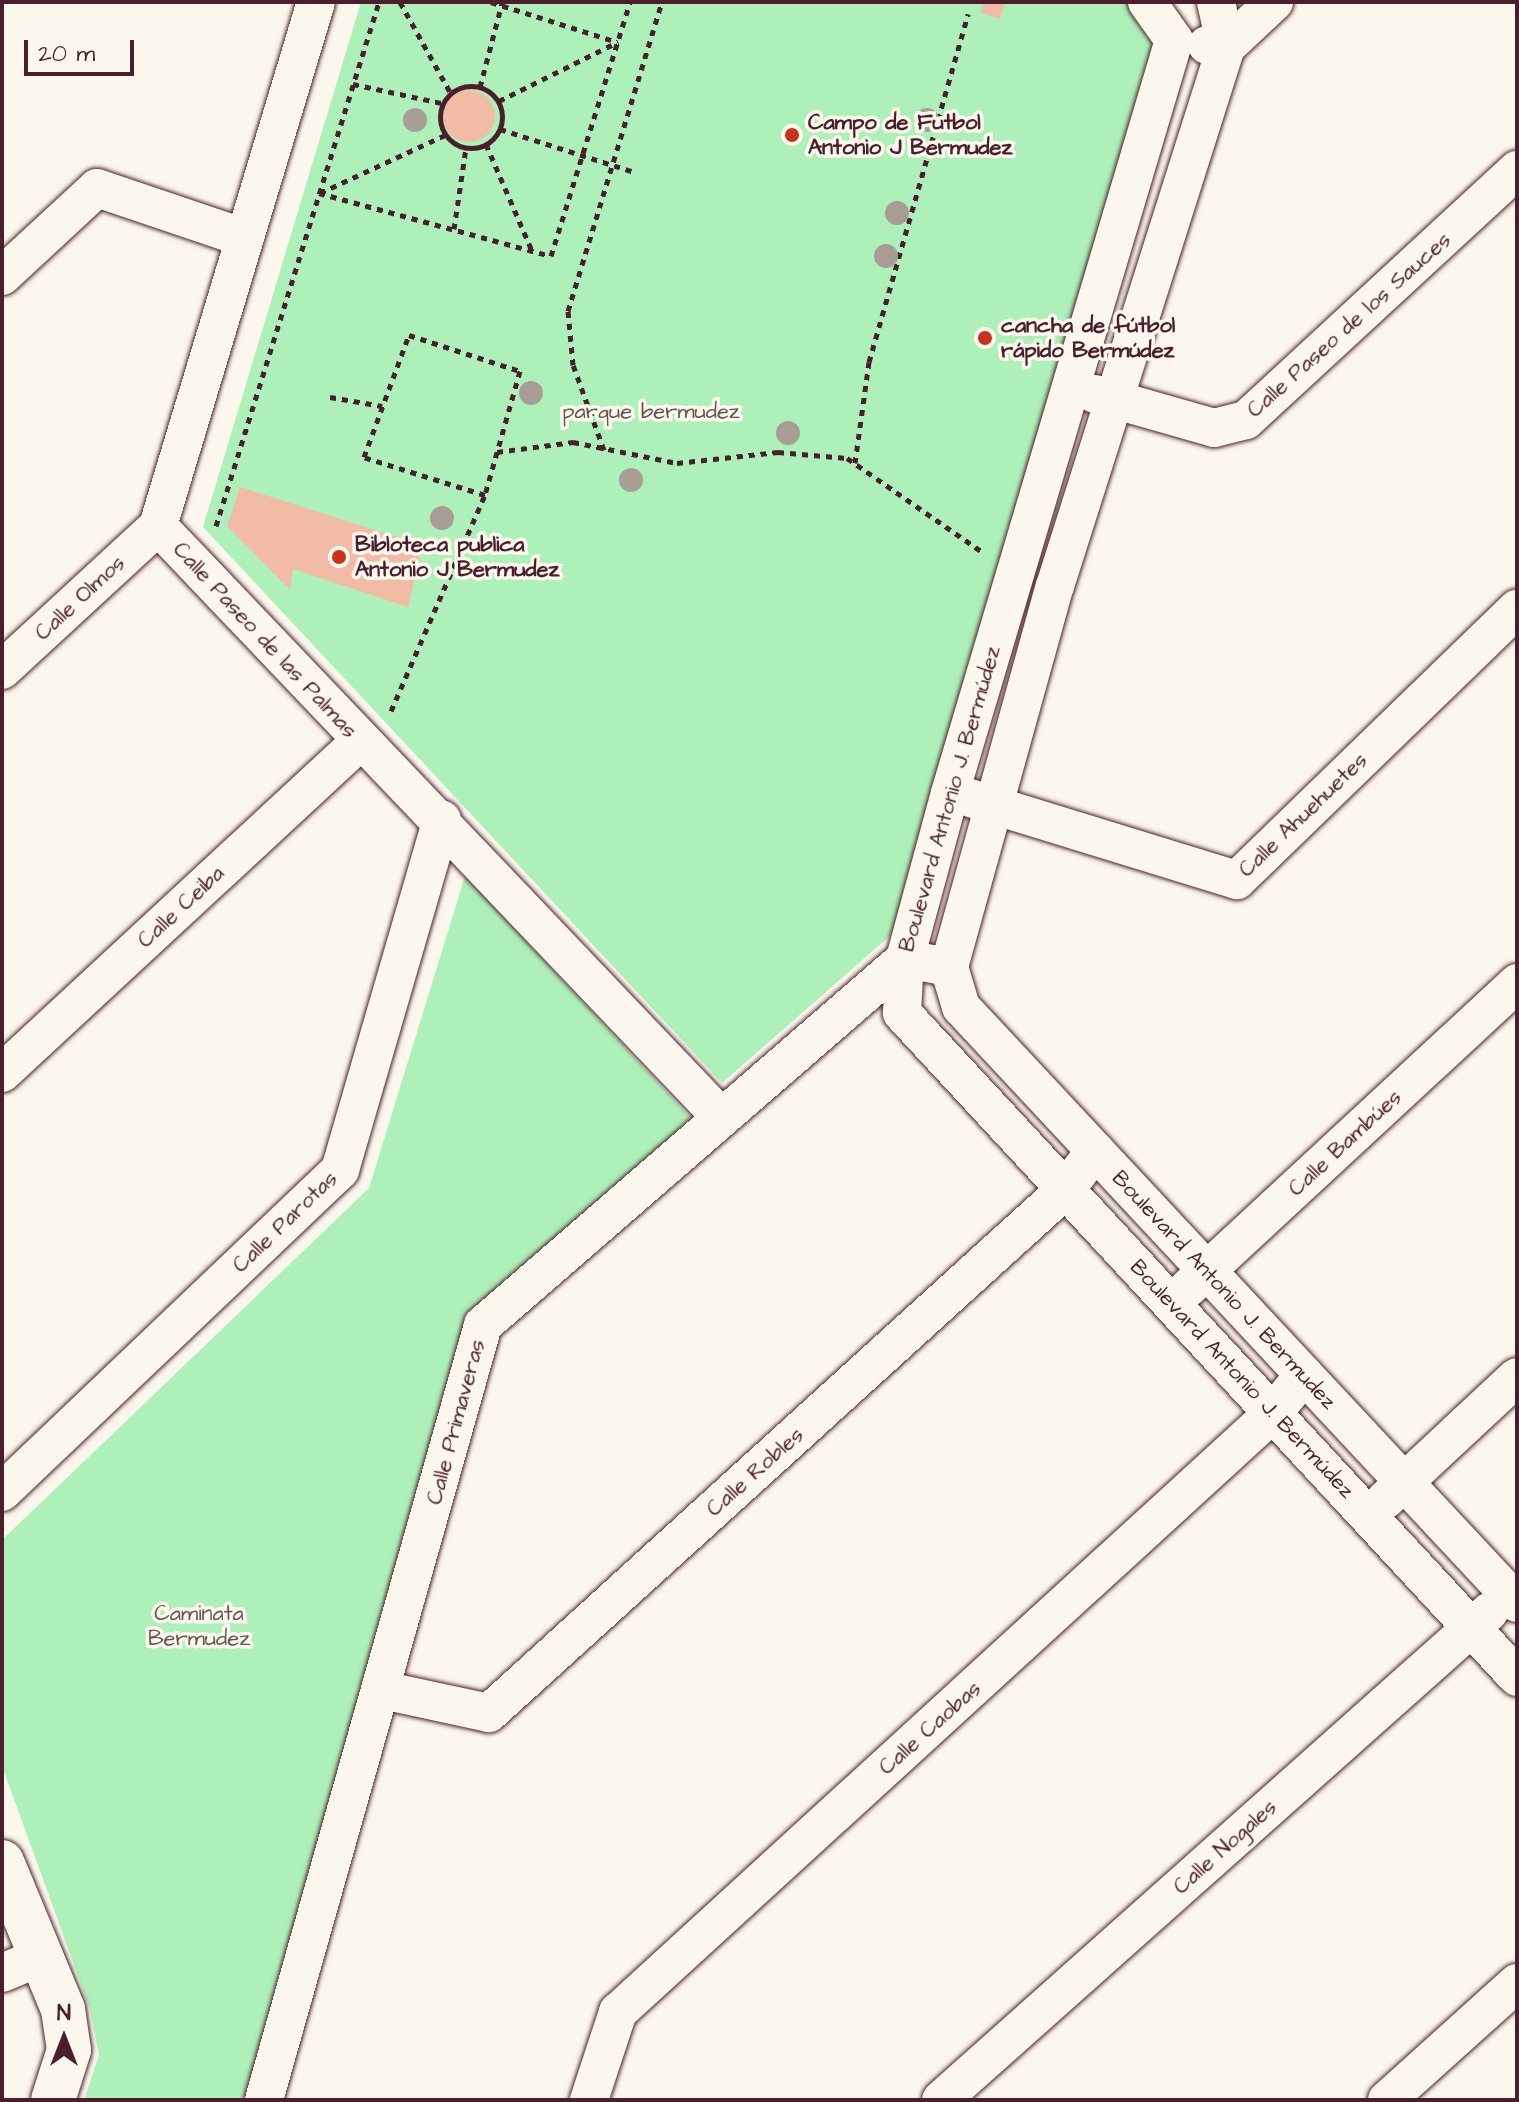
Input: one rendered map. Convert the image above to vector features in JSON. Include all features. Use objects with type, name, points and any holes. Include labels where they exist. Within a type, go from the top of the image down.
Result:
[{"type":"street","name":"Calle Paseo de las Palmas","points":[[316,2],[158,526],[360,741],[442,820],[719,1115]]},
{"type":"street","points":[[1147,2],[1174,40],[1226,47],[1274,2]]},
{"type":"street","name":"Boulevard Antonio J. Bermúdez","points":[[949,967],[1055,586],[1119,401],[1226,47],[1216,2]]},
{"type":"street","name":"Boulevard Antonio J. Bermúdez","points":[[1174,40],[1068,386],[950,793],[905,959],[902,1013],[1517,1677]]},
{"type":"street","name":"Calle Paseo de los Sauces","points":[[1068,386],[1214,428],[1246,420],[1517,170]]},
{"type":"street","points":[[2,276],[97,188],[245,238]]},
{"type":"street","name":"Calle Olmos","points":[[2,670],[158,526]]},
{"type":"street","name":"Calle Ahuehuetes","points":[[950,793],[1237,880],[1517,609]]},
{"type":"street","name":"Calle Ceiba","points":[[2,1073],[360,741]]},
{"type":"street","name":"Calle Parotas","points":[[2,1492],[340,1170],[442,820]]},
{"type":"street","points":[[905,959],[949,967]]},
{"type":"street","name":"Calle Primaveras","points":[[264,2100],[483,1325],[719,1115],[905,959]]},
{"type":"street","name":"Boulevard Antonio J. Bermudez","points":[[949,967],[961,1007],[1513,1599]]},
{"type":"street","name":"Calle Bambúes","points":[[1171,1303],[1517,983]]},
{"type":"street","name":"Calle Robles","points":[[382,1690],[489,1713],[1066,1189],[1095,1151]]},
{"type":"street","name":"Calle Caobas","points":[[589,2100],[618,2012],[1273,1413],[1304,1375]]},
{"type":"street","points":[[1367,1515],[1517,1377]]},
{"type":"street","name":"Calle Nogales","points":[[941,2100],[1471,1628],[1513,1599]]},
{"type":"street","points":[[2,1862],[21,1965],[63,2009],[69,2050],[53,2100]]},
{"type":"street","points":[[1387,2100],[1517,1983]]},
{"type":"path","points":[[216,526],[379,2]]},
{"type":"path","points":[[400,2],[450,92]]},
{"type":"path","points":[[491,2],[618,42]]},
{"type":"path","points":[[319,193],[551,256],[630,2]]},
{"type":"path","points":[[604,450],[573,365],[568,311],[615,166],[662,2]]},
{"type":"path","points":[[480,87],[502,4]]},
{"type":"path","points":[[855,463],[869,362],[968,14]]},
{"type":"path","points":[[499,101],[618,42]]},
{"type":"path","points":[[353,84],[442,103]]},
{"type":"path","points":[[445,135],[442,103],[450,92],[480,87],[499,101]]},
{"type":"path","points":[[445,135],[466,148],[486,144],[500,129],[499,101]]},
{"type":"path","points":[[500,129],[632,171]]},
{"type":"path","points":[[319,193],[445,135]]},
{"type":"path","points":[[486,144],[533,252]]},
{"type":"path","points":[[454,229],[466,148]]},
{"type":"path","points":[[391,711],[485,495],[520,371],[409,335],[364,457],[485,495]]},
{"type":"path","points":[[330,397],[382,406]]},
{"type":"path","points":[[497,452],[552,442],[677,463],[778,452],[819,452],[855,463],[994,561]]},
{"type":"green space","name":"parque bermudez","points":[[361,2],[1132,2],[1176,52],[916,913],[722,1083],[203,527]]},
{"type":"green space","name":"Caminata Bermudez","points":[[465,876],[691,1118],[500,1303],[266,2100],[84,2100],[99,2055],[90,2009],[2,1766],[2,1540],[369,1188]]},
{"type":"building","points":[[984,2],[1005,2],[1000,19],[981,13]]},
{"type":"building","points":[[469,90],[487,98],[495,116],[487,134],[469,142],[451,134],[443,116],[451,98]]},
{"type":"building","name":"Bibloteca publica Antonio J Bermudez","points":[[240,487],[422,545],[408,607],[293,569],[290,590],[227,526]]},
{"type":"place","name":"Campo de Futbol Antonio J Bermudez","points":[[792,135]]},
{"type":"place","name":"cancha de fútbol rápido Bermúdez","points":[[985,338]]},
{"type":"place","name":"Bibloteca publica Antonio J Bermudez","points":[[339,557]]}]
